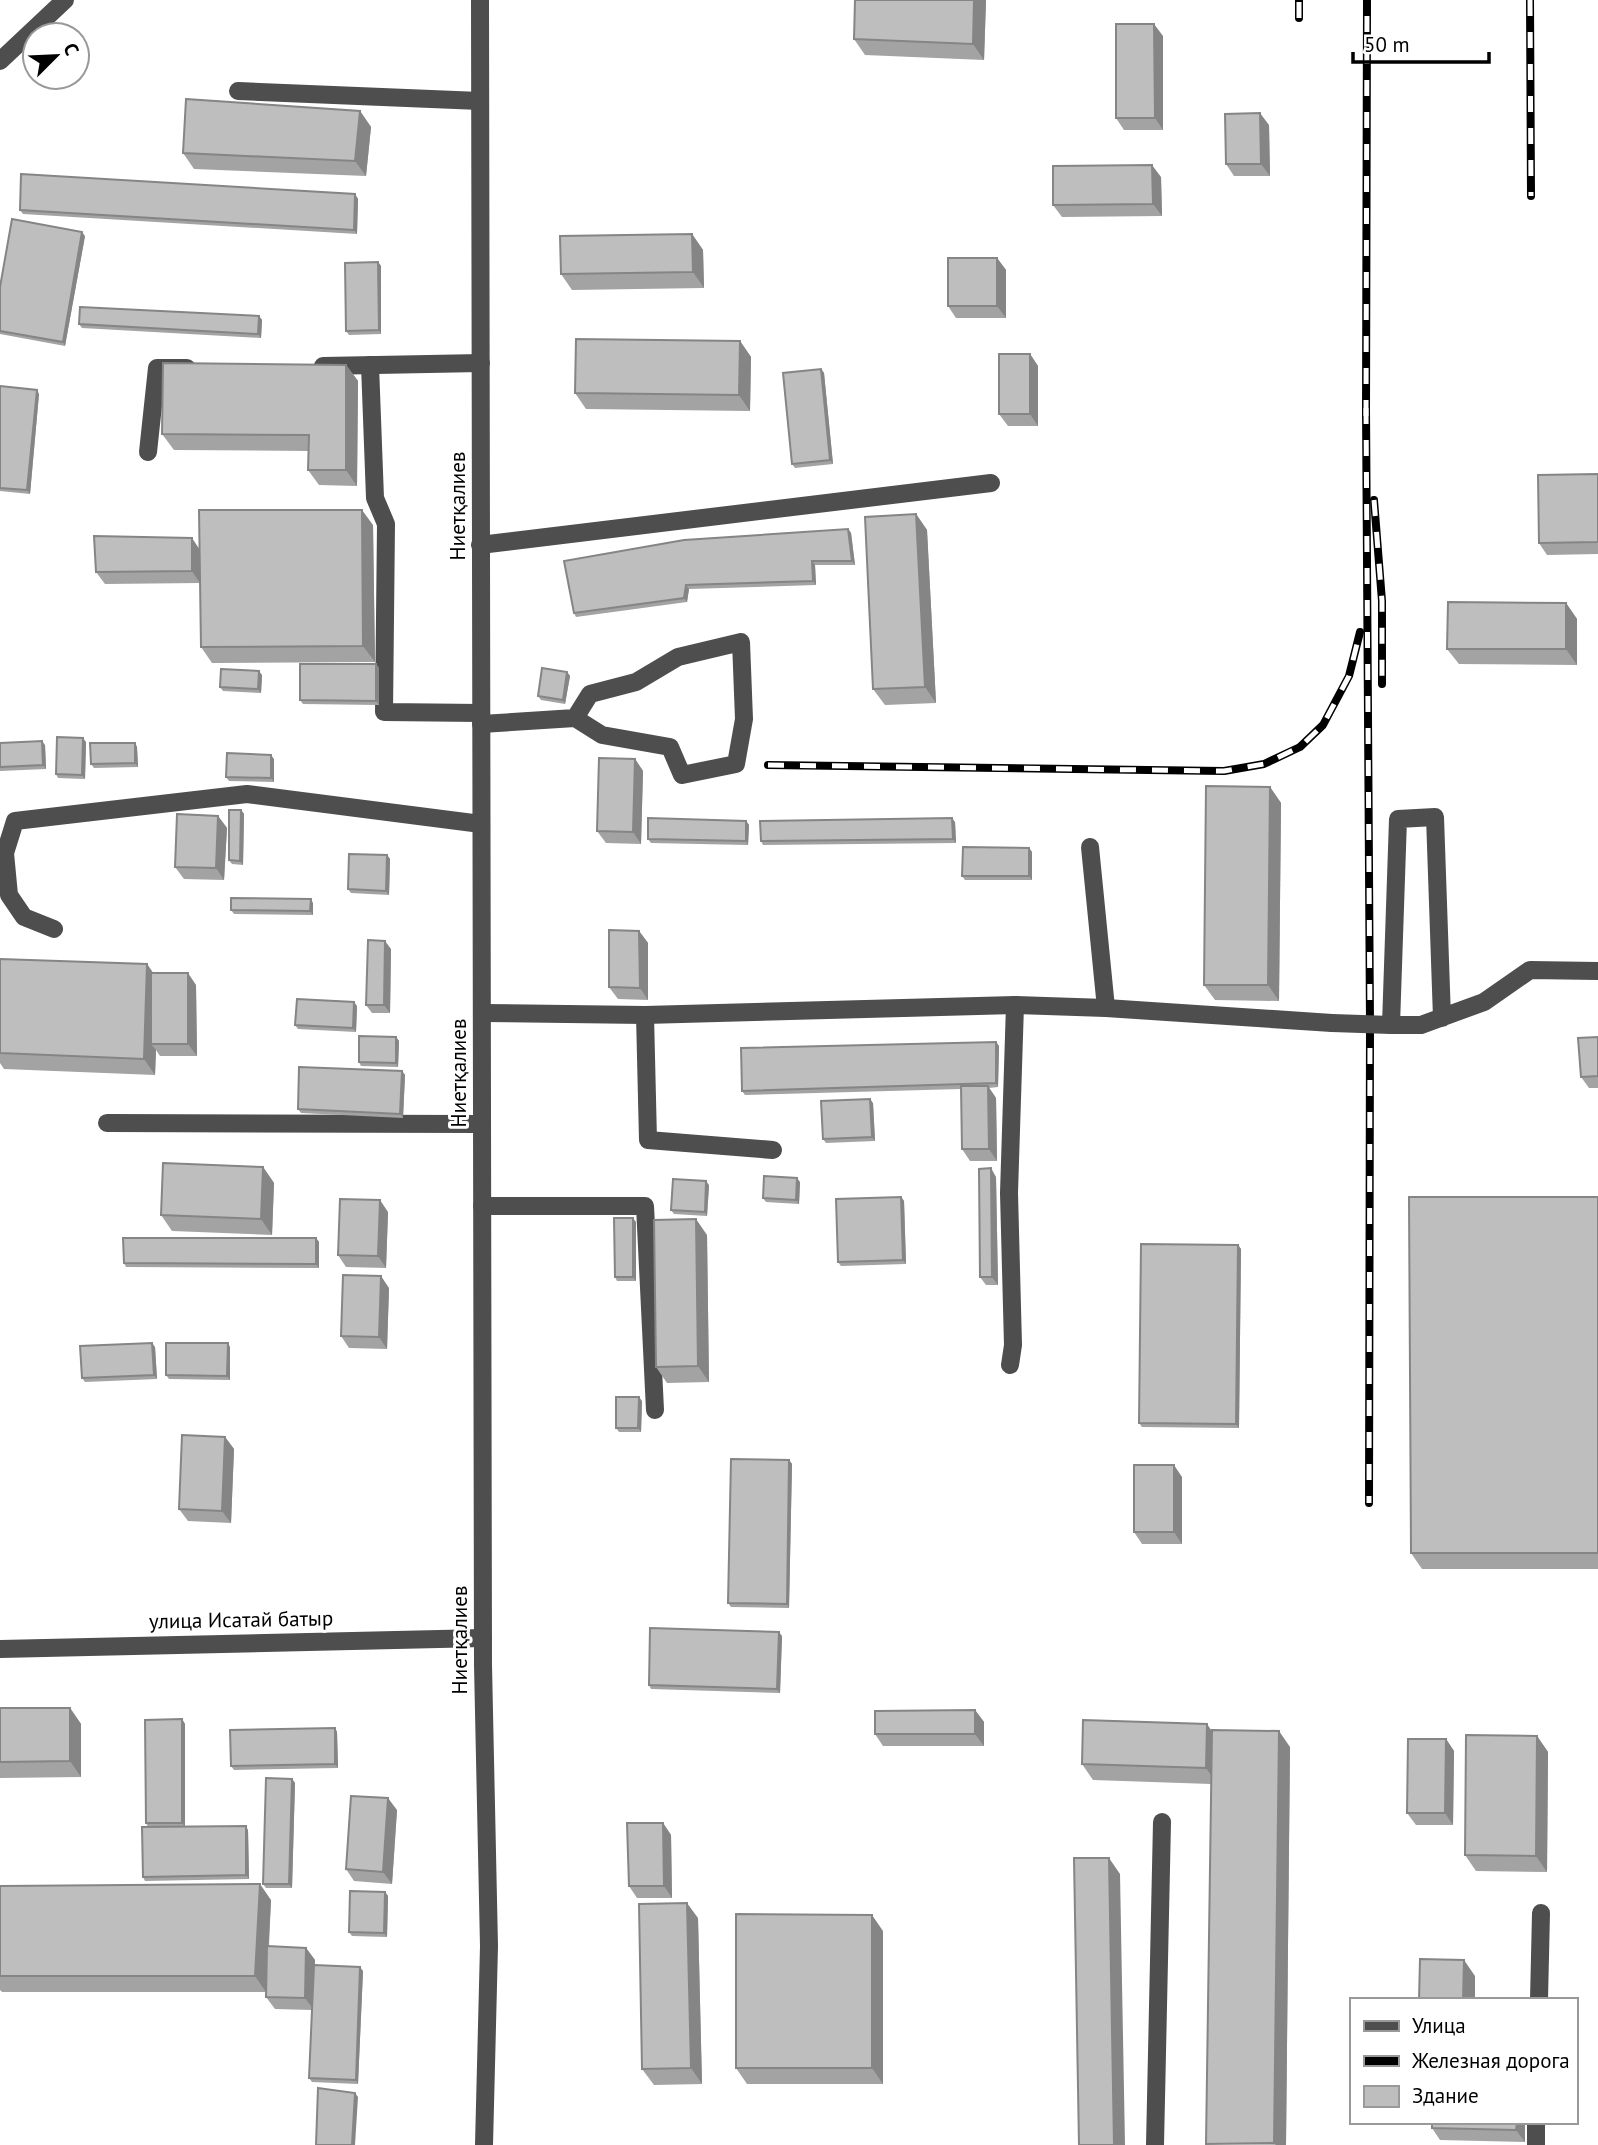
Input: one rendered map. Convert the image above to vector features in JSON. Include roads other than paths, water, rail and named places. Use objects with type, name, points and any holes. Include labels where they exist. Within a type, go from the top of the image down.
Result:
[{"type":"street","points":[[0,61],[65,0]]},
{"type":"street","name":"Ниетқалиев","points":[[480,0],[483,1637],[489,1946],[484,2145]]},
{"type":"street","points":[[238,91],[480,100]]},
{"type":"street","points":[[303,366],[481,363]]},
{"type":"street","points":[[370,365],[375,498],[386,524],[384,712],[481,718],[575,718],[602,735],[670,747],[682,775],[736,764],[744,719],[741,642],[678,657],[636,682],[590,694],[575,718]]},
{"type":"street","points":[[148,452],[157,368],[210,368]]},
{"type":"street","points":[[480,545],[991,482]]},
{"type":"street","points":[[54,929],[24,917],[9,895],[5,853],[15,821],[247,794],[481,824]]},
{"type":"street","points":[[1391,1025],[1398,819],[1435,817],[1442,1018]]},
{"type":"street","points":[[1090,847],[1106,1008]]},
{"type":"street","points":[[482,1013],[645,1015],[1015,1005],[1106,1008],[1332,1023],[1421,1025],[1484,1002],[1530,970],[1598,971]]},
{"type":"street","points":[[1010,1365],[1013,1345],[1009,1193],[1015,1005]]},
{"type":"street","points":[[645,1015],[648,1140],[773,1150]]},
{"type":"street","points":[[107,1123],[482,1124]]},
{"type":"street","points":[[482,1206],[645,1206],[654,1410]]},
{"type":"street","name":"улица Исатай батыр","points":[[0,1648],[483,1637]]},
{"type":"street","points":[[1155,2145],[1162,1822]]},
{"type":"street","points":[[1539,1998],[1541,1913]]},
{"type":"street","points":[[1536,2124],[1536,2145]]},
{"type":"railway","points":[[1299,0],[1299,18]]},
{"type":"railway","points":[[1366,416],[1367,0]]},
{"type":"railway","points":[[1530,0],[1531,196]]},
{"type":"railway","points":[[1366,408],[1370,1024],[1369,1503]]},
{"type":"railway","points":[[1374,500],[1382,601],[1382,684]]},
{"type":"railway","points":[[768,765],[1224,771],[1264,764],[1300,747],[1323,725],[1349,676],[1360,632]]}]
